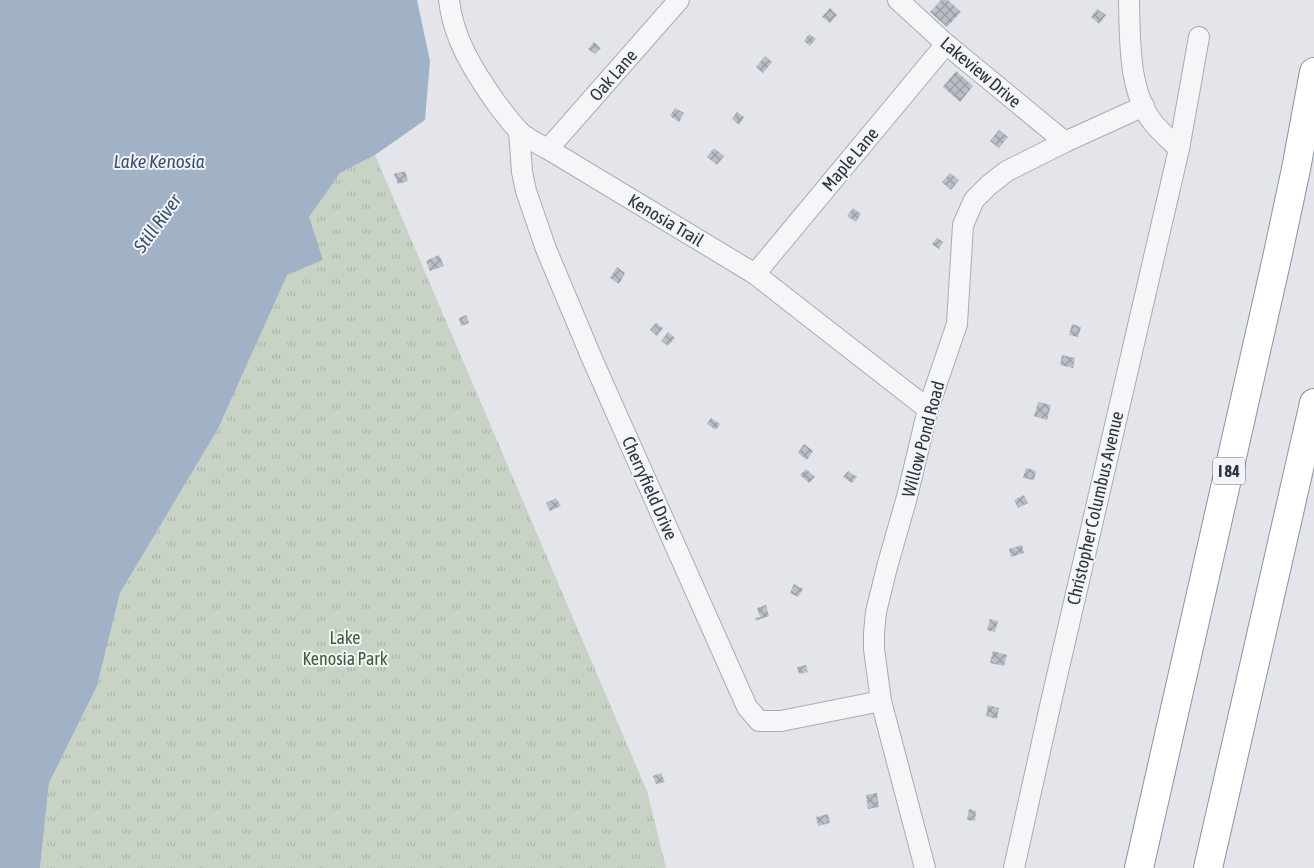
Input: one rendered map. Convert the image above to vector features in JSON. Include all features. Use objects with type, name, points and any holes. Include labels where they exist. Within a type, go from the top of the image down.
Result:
[{"type":"highway","name":"I 84","points":[[1139,868],[1277,258],[1314,72]]},
{"type":"highway","points":[[1208,868],[1314,403]]},
{"type":"street","name":"Kenosia Trail","points":[[449,0],[457,31],[471,65],[480,81],[519,132],[534,143],[548,149],[755,274],[928,409]]},
{"type":"street","name":"Oak Lane","points":[[548,149],[679,0]]},
{"type":"street","name":"Lakeview Drive","points":[[898,0],[946,44],[1065,142]]},
{"type":"street","points":[[1130,0],[1130,54],[1138,88],[1144,106],[1153,123],[1179,149]]},
{"type":"street","name":"Christopher Columbus Avenue","points":[[1014,868],[1179,149],[1199,37]]},
{"type":"street","name":"Maple Lane","points":[[755,274],[946,44]]},
{"type":"street","name":"Willow Pond Road","points":[[925,868],[881,701],[874,649],[876,612],[928,409],[957,324],[963,225],[974,200],[1007,171],[1144,106]]},
{"type":"street","name":"Cherryfield Drive","points":[[519,132],[522,172],[526,190],[546,249],[593,361],[747,707],[759,721],[781,721],[881,701]]},
{"type":"green space","name":"Lake Kenosia Park","points":[[375,155],[647,791],[666,868],[40,868],[49,783],[97,686],[120,593],[218,429],[287,274],[323,260],[308,217],[340,173]]},
{"type":"water","name":"Lake Kenosia","points":[[0,0],[417,0],[430,61],[425,120],[375,155],[340,173],[309,217],[323,260],[287,275],[218,429],[120,593],[97,686],[49,783],[40,868],[0,868]]},
{"type":"building","points":[[941,0],[948,0],[961,12],[947,27],[930,12]]},
{"type":"building","points":[[830,8],[837,15],[830,23],[822,17]]},
{"type":"building","points":[[1097,9],[1106,15],[1099,24],[1091,17]]},
{"type":"building","points":[[809,34],[816,39],[810,46],[804,41]]},
{"type":"building","points":[[594,42],[601,48],[595,54],[588,49]]},
{"type":"building","points":[[765,56],[772,62],[763,73],[756,67]]},
{"type":"building","points":[[956,71],[973,86],[960,102],[943,87]]},
{"type":"building","points":[[675,108],[684,113],[679,122],[670,116]]},
{"type":"building","points":[[737,112],[744,117],[739,125],[732,119]]},
{"type":"building","points":[[999,130],[1008,137],[999,148],[990,141]]},
{"type":"building","points":[[714,148],[724,156],[717,165],[707,157]]},
{"type":"building","points":[[405,171],[408,181],[398,184],[394,174]]},
{"type":"building","points":[[950,173],[959,180],[951,190],[942,182]]},
{"type":"building","points":[[853,208],[861,214],[856,222],[847,216]]},
{"type":"building","points":[[937,238],[943,242],[939,249],[932,244]]},
{"type":"building","points":[[439,255],[444,266],[430,271],[426,261]]},
{"type":"building","points":[[617,267],[625,273],[619,284],[610,278]]},
{"type":"building","points":[[466,315],[469,323],[461,326],[459,318]]},
{"type":"building","points":[[656,323],[663,328],[657,336],[650,330]]},
{"type":"building","points":[[1072,324],[1081,327],[1078,337],[1069,335]]},
{"type":"building","points":[[668,332],[675,338],[668,346],[661,341]]},
{"type":"building","points":[[1062,355],[1075,358],[1073,368],[1060,365]]},
{"type":"building","points":[[1038,402],[1051,405],[1047,420],[1034,416]]},
{"type":"building","points":[[711,418],[720,424],[716,430],[707,424]]},
{"type":"building","points":[[804,444],[813,451],[807,460],[798,453]]},
{"type":"building","points":[[1026,468],[1036,471],[1034,480],[1023,478]]},
{"type":"building","points":[[806,469],[815,477],[809,483],[800,475]]},
{"type":"building","points":[[848,471],[857,477],[852,483],[843,477]]},
{"type":"building","points":[[1024,495],[1028,503],[1018,508],[1014,500]]},
{"type":"building","points":[[556,498],[561,506],[550,511],[546,503]]},
{"type":"building","points":[[1022,545],[1024,553],[1011,557],[1009,549]]},
{"type":"building","points":[[794,584],[803,589],[798,597],[790,593]]},
{"type":"building","points":[[766,605],[769,616],[755,621],[755,618],[760,617],[757,608]]},
{"type":"building","points":[[990,619],[998,621],[995,632],[987,630]]},
{"type":"building","points":[[993,651],[1007,655],[1004,666],[990,663]]},
{"type":"building","points":[[806,665],[808,672],[799,674],[797,667]]},
{"type":"building","points":[[988,705],[999,708],[997,719],[986,716]]},
{"type":"building","points":[[661,773],[665,782],[656,784],[653,776]]},
{"type":"building","points":[[877,793],[879,807],[868,809],[866,795]]},
{"type":"building","points":[[969,809],[976,811],[975,821],[967,820]]},
{"type":"building","points":[[828,814],[830,823],[818,826],[816,817]]},
{"type":"water label","name":"Still River","points":[[157,223]]}]
